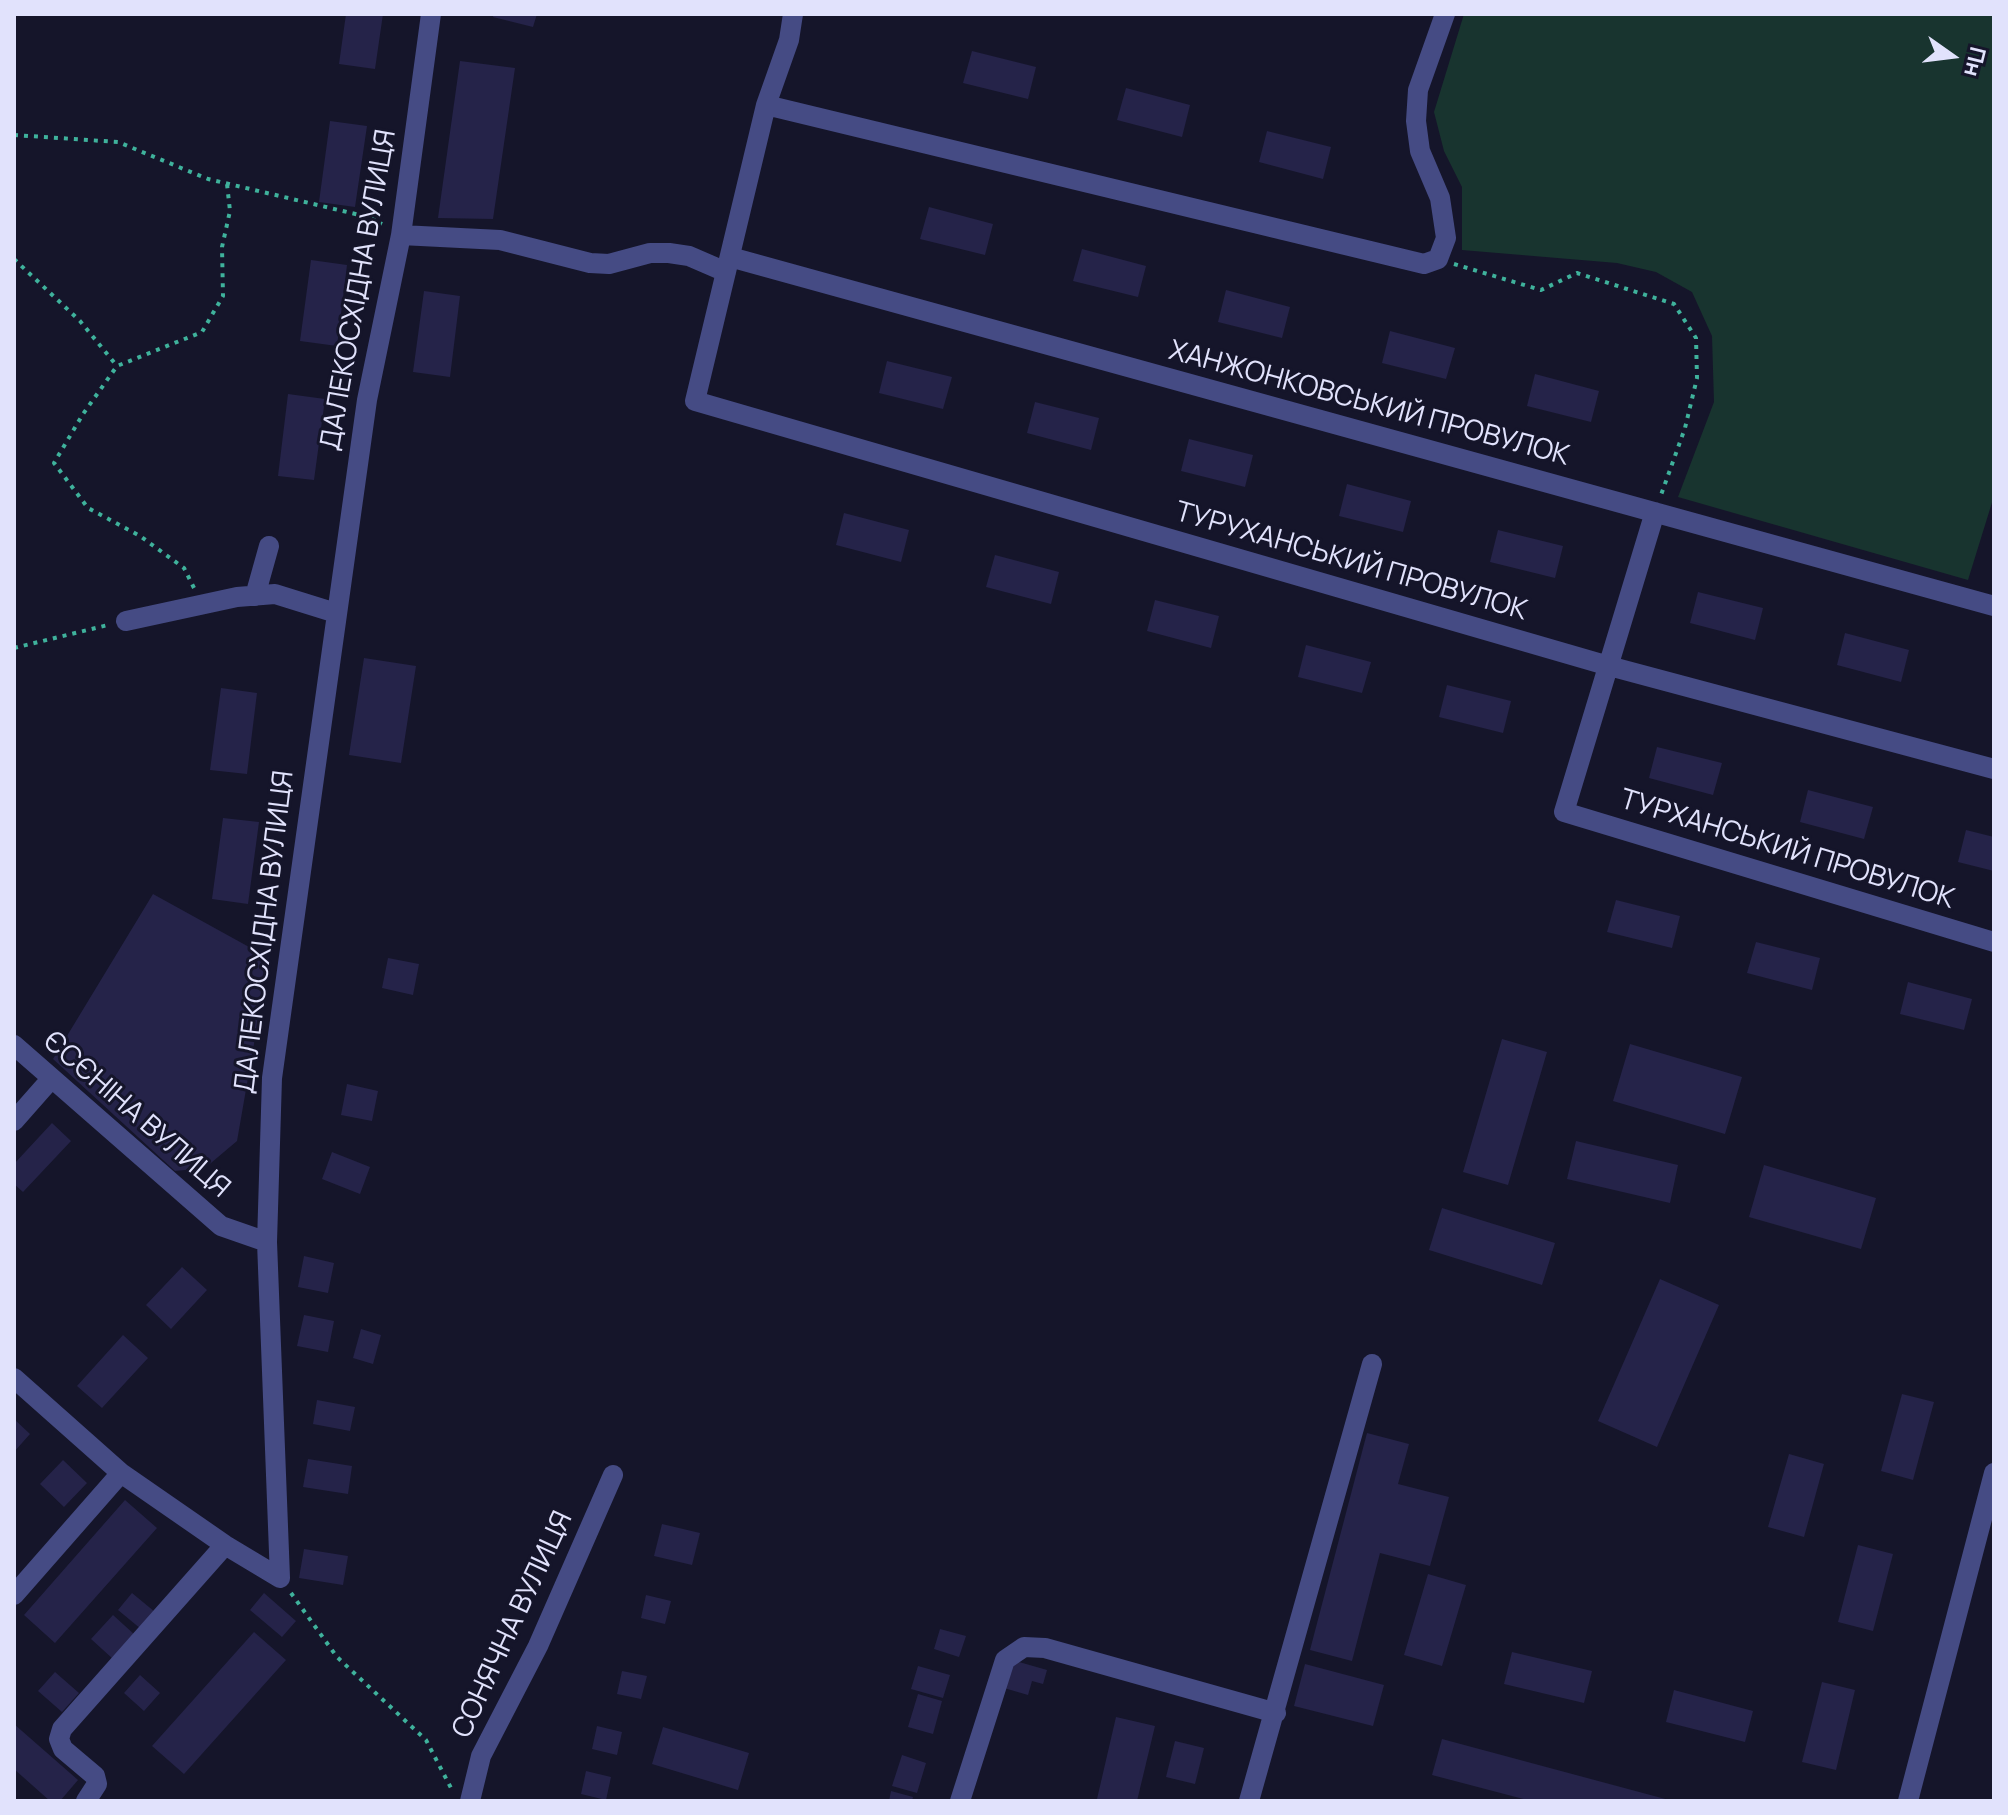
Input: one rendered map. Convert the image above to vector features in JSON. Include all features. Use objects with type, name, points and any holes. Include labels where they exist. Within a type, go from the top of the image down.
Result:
[{"type":"street","name":"ДАЛЕКОСХІДНА ВУЛИЦЯ","points":[[280,1578],[267,1242],[272,1078],[367,400],[401,235],[431,14]]},
{"type":"street","points":[[728,265],[766,105],[789,40],[793,14]]},
{"type":"street","points":[[766,105],[1424,264],[1438,259],[1446,238],[1440,198],[1420,151],[1416,121],[1418,90],[1445,14]]},
{"type":"street","name":"ХАНЖОНКОВСЬКИЙ ПРОВУЛОК","points":[[401,235],[500,240],[590,263],[609,264],[650,253],[669,253],[728,265],[1655,512],[1994,606]]},
{"type":"street","name":"ТУРУХАНСЬКИЙ ПРОВУЛОК","points":[[728,265],[695,401],[1609,666],[1994,769]]},
{"type":"street","points":[[1609,666],[1655,512]]},
{"type":"street","points":[[255,596],[269,546]]},
{"type":"street","points":[[126,621],[275,594],[336,613]]},
{"type":"street","name":"ТУРХАНСЬКИЙ ПРОВУЛОК","points":[[1609,666],[1564,812],[1994,942]]},
{"type":"street","name":"ЄСЄНІНА ВУЛИЦЯ","points":[[14,1045],[221,1226],[267,1242]]},
{"type":"street","points":[[14,1121],[51,1079]]},
{"type":"street","points":[[1249,1801],[1372,1364]]},
{"type":"street","points":[[14,1378],[121,1473],[225,1545],[280,1578]]},
{"type":"street","points":[[14,1595],[121,1473]]},
{"type":"street","points":[[1908,1801],[1994,1473]]},
{"type":"street","name":"СОНЯЧНА ВУЛИЦЯ","points":[[470,1801],[481,1756],[538,1646],[613,1475]]},
{"type":"street","points":[[86,1801],[97,1784],[95,1776],[63,1749],[59,1739],[62,1729],[225,1545]]},
{"type":"street","points":[[960,1801],[1005,1660],[1024,1647],[1045,1648],[1276,1713]]},
{"type":"path","points":[[14,135],[118,142],[227,184],[368,217],[401,235]]},
{"type":"path","points":[[195,591],[184,568],[140,536],[88,508],[54,463],[117,366],[202,332],[223,296],[222,247],[230,211],[227,184]]},
{"type":"path","points":[[14,259],[80,321],[117,366]]},
{"type":"path","points":[[1438,259],[1541,290],[1577,273],[1674,304],[1696,338],[1697,378],[1685,428],[1655,512]]},
{"type":"path","points":[[14,648],[126,621]]},
{"type":"path","points":[[280,1578],[337,1657],[426,1740],[458,1801]]},
{"type":"green space","points":[[1464,14],[1994,14],[1994,496],[1968,580],[1678,497],[1714,402],[1712,336],[1692,292],[1656,272],[1617,263],[1462,250],[1462,187],[1444,151],[1434,112]]},
{"type":"building","points":[[346,14],[383,14],[375,69],[339,64]]},
{"type":"building","points":[[494,14],[537,14],[533,27],[493,17]]},
{"type":"building","points":[[972,51],[1036,67],[1028,99],[963,83]]},
{"type":"building","points":[[460,61],[515,68],[493,219],[438,218]]},
{"type":"building","points":[[1126,88],[1190,105],[1182,137],[1117,120]]},
{"type":"building","points":[[330,121],[367,126],[355,207],[319,202]]},
{"type":"building","points":[[1267,131],[1331,147],[1323,179],[1259,162]]},
{"type":"building","points":[[929,207],[993,224],[985,255],[920,239]]},
{"type":"building","points":[[1082,249],[1146,266],[1138,297],[1073,281]]},
{"type":"building","points":[[311,260],[347,265],[337,346],[300,341]]},
{"type":"building","points":[[1226,290],[1290,307],[1282,338],[1218,322]]},
{"type":"building","points":[[424,291],[460,296],[450,377],[413,372]]},
{"type":"building","points":[[1390,331],[1455,348],[1446,379],[1382,363]]},
{"type":"building","points":[[887,361],[952,377],[943,409],[879,393]]},
{"type":"building","points":[[1535,374],[1599,391],[1591,422],[1527,406]]},
{"type":"building","points":[[288,394],[325,399],[314,480],[278,476]]},
{"type":"building","points":[[1035,402],[1099,418],[1091,450],[1027,433]]},
{"type":"building","points":[[1189,439],[1253,455],[1245,487],[1181,471]]},
{"type":"building","points":[[1347,484],[1411,501],[1403,532],[1339,516]]},
{"type":"building","points":[[844,513],[909,530],[901,562],[836,545]]},
{"type":"building","points":[[1498,530],[1563,546],[1555,578],[1490,562]]},
{"type":"building","points":[[995,555],[1059,572],[1051,604],[986,587]]},
{"type":"building","points":[[1698,592],[1763,608],[1755,640],[1690,623]]},
{"type":"building","points":[[1155,600],[1219,616],[1211,648],[1147,631]]},
{"type":"building","points":[[1845,633],[1909,650],[1901,682],[1837,665]]},
{"type":"building","points":[[1306,645],[1371,662],[1362,693],[1298,677]]},
{"type":"building","points":[[364,658],[416,666],[401,763],[349,755]]},
{"type":"building","points":[[1447,685],[1511,701],[1503,733],[1439,717]]},
{"type":"building","points":[[221,688],[257,693],[247,774],[210,770]]},
{"type":"building","points":[[1657,747],[1722,763],[1713,795],[1649,778]]},
{"type":"building","points":[[1808,790],[1873,807],[1864,839],[1800,822]]},
{"type":"building","points":[[223,818],[259,822],[248,904],[212,899]]},
{"type":"building","points":[[1966,830],[1994,837],[1994,871],[1958,862]]},
{"type":"building","points":[[153,894],[269,958],[237,1141],[205,1168],[175,1171],[53,1059]]},
{"type":"building","points":[[1616,900],[1680,916],[1672,948],[1607,932]]},
{"type":"building","points":[[1756,942],[1820,958],[1812,990],[1747,973]]},
{"type":"building","points":[[388,958],[419,964],[413,995],[382,988]]},
{"type":"building","points":[[1908,982],[1972,999],[1964,1030],[1900,1014]]},
{"type":"building","points":[[1502,1039],[1547,1052],[1508,1185],[1463,1172]]},
{"type":"building","points":[[1630,1044],[1742,1077],[1725,1134],[1613,1101]]},
{"type":"building","points":[[347,1084],[378,1091],[372,1121],[341,1115]]},
{"type":"building","points":[[52,1123],[71,1141],[23,1192],[14,1184],[14,1164]]},
{"type":"building","points":[[1576,1141],[1678,1165],[1670,1203],[1567,1179]]},
{"type":"building","points":[[332,1152],[370,1167],[360,1194],[322,1179]]},
{"type":"building","points":[[1764,1165],[1876,1198],[1861,1249],[1749,1217]]},
{"type":"building","points":[[1442,1208],[1555,1243],[1542,1285],[1429,1250]]},
{"type":"building","points":[[304,1256],[334,1263],[328,1293],[298,1287]]},
{"type":"building","points":[[182,1267],[207,1290],[171,1329],[146,1305]]},
{"type":"building","points":[[1660,1279],[1719,1305],[1657,1447],[1598,1421]]},
{"type":"building","points":[[304,1315],[334,1321],[328,1352],[297,1346]]},
{"type":"building","points":[[361,1329],[381,1335],[373,1364],[353,1358]]},
{"type":"building","points":[[123,1335],[148,1358],[102,1408],[77,1386]]},
{"type":"building","points":[[1902,1394],[1934,1402],[1913,1480],[1881,1471]]},
{"type":"building","points":[[317,1400],[355,1407],[350,1431],[313,1424]]},
{"type":"building","points":[[14,1419],[30,1434],[14,1452]]},
{"type":"building","points":[[1367,1433],[1409,1444],[1398,1484],[1449,1497],[1430,1566],[1380,1553],[1352,1661],[1310,1650]]},
{"type":"building","points":[[1789,1454],[1824,1464],[1804,1537],[1768,1527]]},
{"type":"building","points":[[308,1459],[352,1466],[348,1494],[303,1487]]},
{"type":"building","points":[[63,1460],[87,1483],[64,1507],[40,1484]]},
{"type":"building","points":[[125,1500],[157,1528],[55,1643],[24,1615]]},
{"type":"building","points":[[662,1524],[700,1533],[692,1565],[654,1556]]},
{"type":"building","points":[[1858,1545],[1893,1554],[1873,1631],[1838,1622]]},
{"type":"building","points":[[304,1549],[348,1556],[343,1585],[299,1578]]},
{"type":"building","points":[[1428,1574],[1466,1585],[1442,1666],[1404,1655]]},
{"type":"building","points":[[132,1593],[155,1612],[141,1629],[118,1610]]},
{"type":"building","points":[[264,1593],[296,1621],[282,1637],[250,1610]]},
{"type":"building","points":[[646,1595],[671,1601],[665,1624],[641,1618]]},
{"type":"building","points":[[113,1615],[135,1635],[113,1659],[91,1639]]},
{"type":"building","points":[[940,1629],[966,1636],[959,1657],[934,1649]]},
{"type":"building","points":[[254,1632],[286,1660],[184,1774],[152,1746]]},
{"type":"building","points":[[1512,1652],[1592,1671],[1584,1703],[1504,1684]]},
{"type":"building","points":[[1012,1660],[1047,1670],[1043,1684],[1032,1681],[1028,1695],[1004,1688]]},
{"type":"building","points":[[1305,1664],[1384,1685],[1373,1726],[1294,1706]]},
{"type":"building","points":[[918,1666],[950,1675],[943,1698],[911,1689]]},
{"type":"building","points":[[622,1671],[647,1676],[641,1699],[617,1694]]},
{"type":"building","points":[[55,1672],[79,1693],[62,1712],[38,1691]]},
{"type":"building","points":[[140,1675],[160,1693],[144,1711],[124,1693]]},
{"type":"building","points":[[1822,1682],[1855,1690],[1836,1770],[1802,1762]]},
{"type":"building","points":[[1674,1690],[1753,1711],[1745,1742],[1666,1722]]},
{"type":"building","points":[[918,1694],[942,1701],[933,1734],[908,1727]]},
{"type":"building","points":[[1116,1717],[1155,1726],[1137,1801],[1097,1799]]},
{"type":"building","points":[[14,1724],[78,1780],[60,1801],[50,1801],[14,1769]]},
{"type":"building","points":[[597,1726],[622,1732],[617,1755],[592,1749]]},
{"type":"building","points":[[663,1727],[749,1753],[738,1790],[652,1764]]},
{"type":"building","points":[[1442,1739],[1669,1801],[1531,1801],[1432,1775]]},
{"type":"building","points":[[1175,1741],[1204,1748],[1195,1784],[1166,1777]]},
{"type":"building","points":[[902,1755],[926,1763],[917,1793],[892,1786]]},
{"type":"building","points":[[586,1771],[611,1777],[606,1800],[581,1794]]},
{"type":"building","points":[[891,1791],[913,1797],[912,1801],[889,1801]]}]
